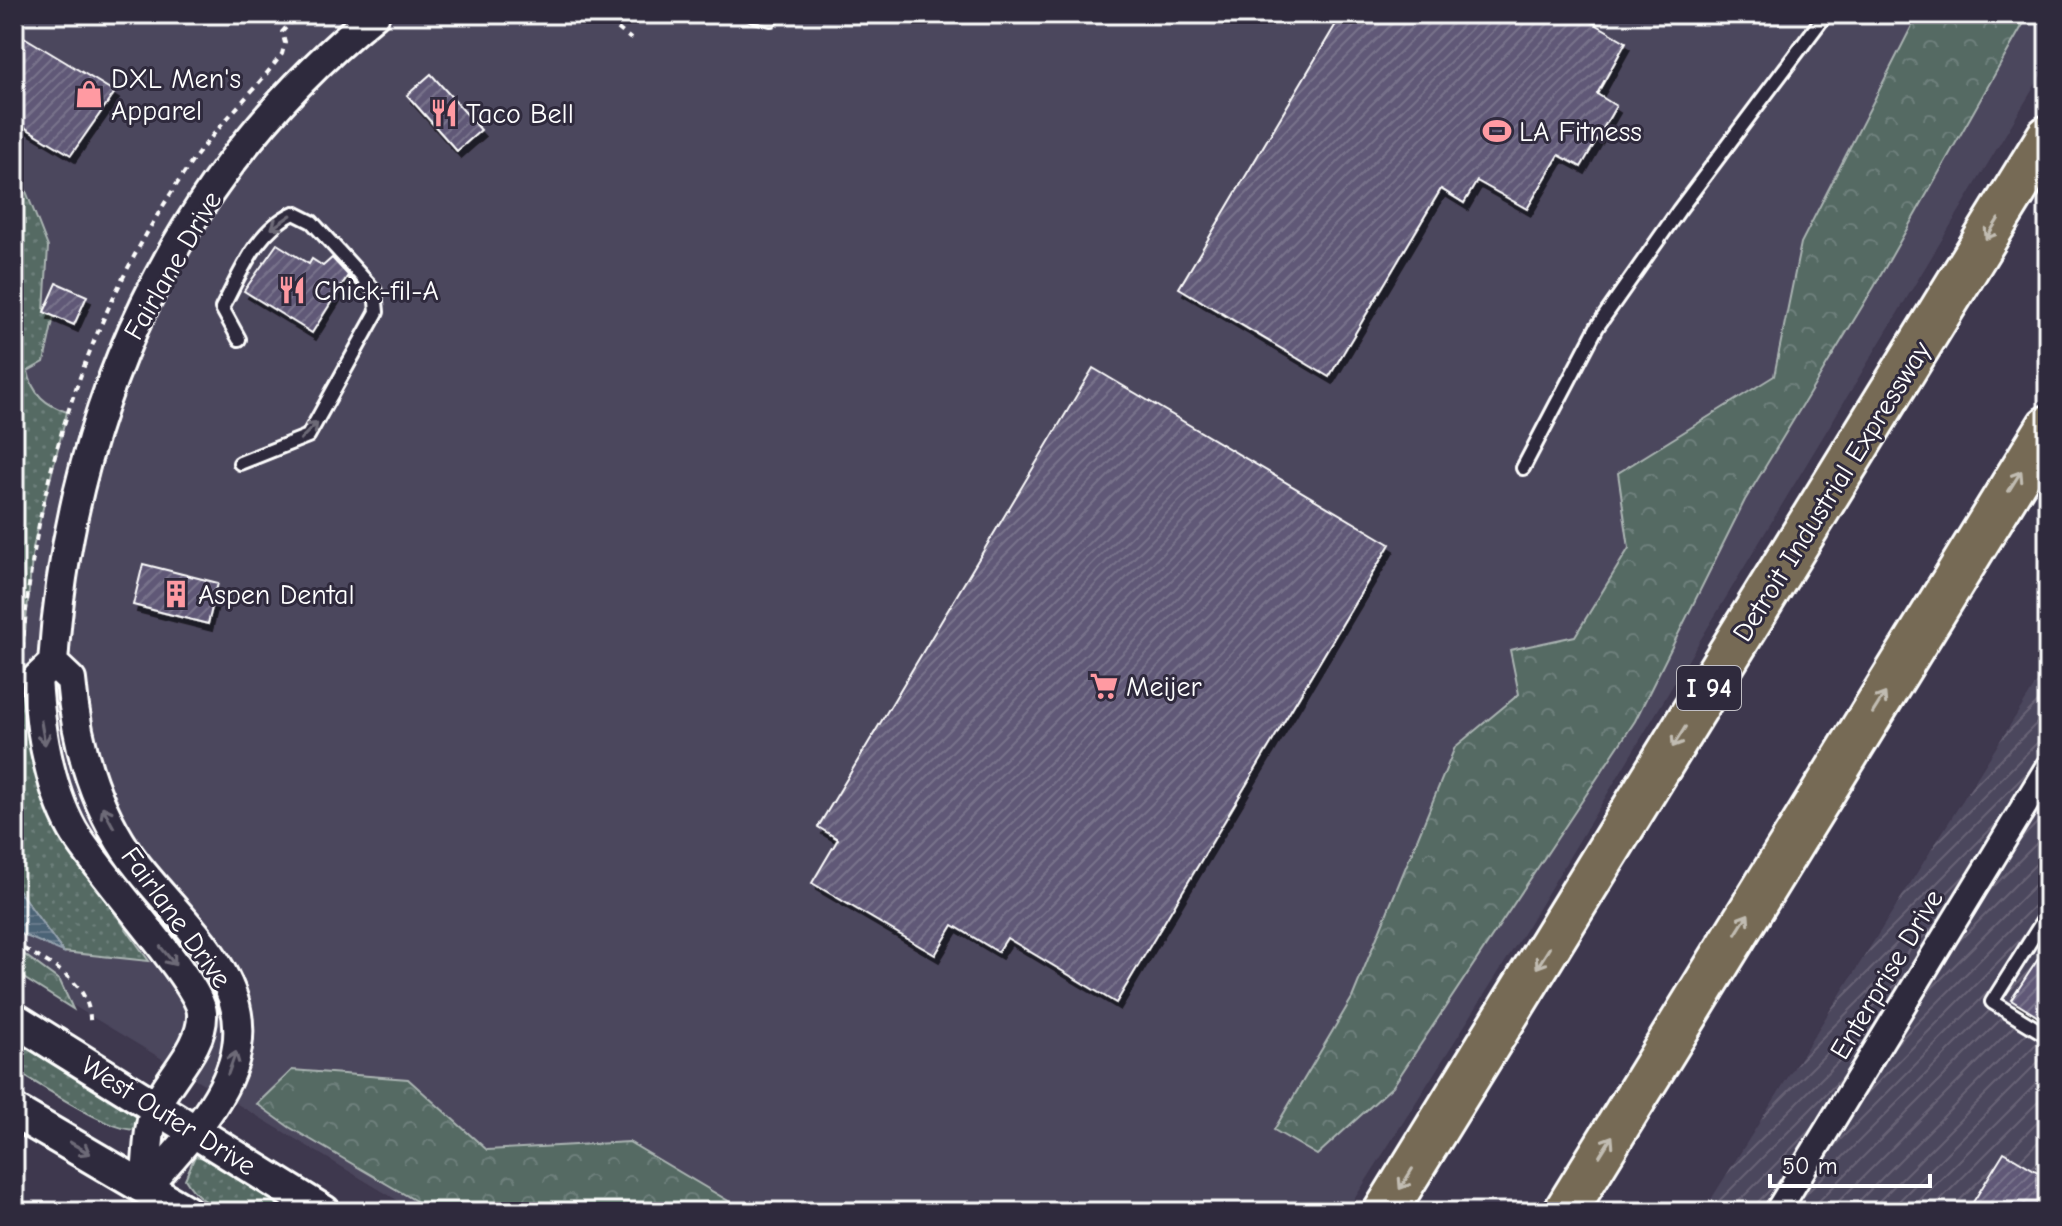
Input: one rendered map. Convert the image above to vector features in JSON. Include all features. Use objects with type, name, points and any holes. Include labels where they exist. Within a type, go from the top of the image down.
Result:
[{"type":"highway","name":"Detroit Industrial Expressway","points":[[1385,1212],[2048,137]]},
{"type":"highway","points":[[1565,1212],[2048,427]]},
{"type":"main road","name":"West Outer Drive","points":[[14,1019],[324,1212]]},
{"type":"main road","points":[[14,1111],[186,1212]]},
{"type":"street","name":"Fairlane Drive","points":[[145,1188],[156,1107],[196,1039],[202,1012],[191,985],[104,877],[72,828],[49,765],[37,678],[53,663],[60,582],[81,471],[116,363],[142,309],[201,206],[237,158],[283,102],[334,48],[375,14]]},
{"type":"street","name":"Fairlane Drive","points":[[53,663],[71,680],[74,719],[84,760],[103,808],[127,851],[232,989],[239,1027],[233,1066],[195,1131],[145,1188]]},
{"type":"street","name":"Enterprise Drive","points":[[1777,1212],[2048,767]]},
{"type":"lane","points":[[751,14],[771,19]]},
{"type":"lane","points":[[1523,468],[1597,327],[1826,14]]},
{"type":"lane","points":[[239,339],[222,308],[257,242],[280,219],[294,213],[312,222],[375,291],[377,312],[308,436],[240,463]]},
{"type":"lane","points":[[2048,913],[1992,1002],[2048,1036]]},
{"type":"path","points":[[22,662],[33,548],[49,474],[70,401],[98,329],[156,219],[189,166],[282,54],[285,43],[282,32],[299,14]]},
{"type":"path","points":[[599,14],[631,39]]},
{"type":"path","points":[[14,943],[76,982],[87,997],[90,1026]]},
{"type":"shaded area","points":[[14,14],[2048,14],[2048,64],[1521,937],[1346,1212],[417,1212],[14,970]]},
{"type":"shaded area","points":[[2048,665],[2048,1212],[1703,1212]]},
{"type":"green space","points":[[1918,14],[2029,14],[1874,287],[1745,500],[1635,721],[1393,1086],[1317,1155],[1274,1130],[1352,998],[1455,747],[1519,694],[1510,650],[1575,636],[1629,548],[1618,473],[1774,376],[1801,243]]},
{"type":"green space","points":[[24,186],[48,247],[44,311],[54,316],[44,362],[28,371],[41,398],[67,412],[33,548],[21,674],[25,726],[57,832],[149,961],[63,952],[14,884],[14,188]]},
{"type":"green space","points":[[14,947],[60,981],[73,1009],[14,972]]},
{"type":"green space","points":[[14,1040],[136,1115],[141,1123],[139,1129],[112,1125],[95,1117],[14,1070]]},
{"type":"green space","points":[[292,1070],[408,1079],[487,1150],[629,1142],[747,1212],[435,1212],[289,1127],[257,1104]]},
{"type":"green space","points":[[195,1156],[205,1158],[297,1212],[234,1212],[207,1202],[195,1193],[185,1179]]},
{"type":"water","points":[[14,884],[63,952],[14,931]]},
{"type":"building","points":[[1342,14],[1578,14],[1626,42],[1597,94],[1616,106],[1581,167],[1559,155],[1527,209],[1477,181],[1464,203],[1441,189],[1329,377],[1179,288]]},
{"type":"building","points":[[14,31],[115,92],[71,155],[14,121]]},
{"type":"building","name":"Taco Bell","points":[[431,74],[481,130],[457,151],[407,95]]},
{"type":"building","name":"Chick-fil-A","points":[[277,244],[309,264],[312,259],[323,266],[332,258],[360,288],[347,277],[312,333],[244,291]]},
{"type":"building","points":[[57,283],[87,296],[74,325],[44,312]]},
{"type":"building","name":"Meijer","points":[[1093,368],[1390,544],[1116,1003],[1007,938],[998,952],[953,925],[935,955],[812,883],[838,839],[818,827]]},
{"type":"building","name":"Aspen Dental","points":[[143,564],[218,583],[208,624],[133,605]]},
{"type":"building","points":[[2048,944],[2048,1023],[2011,1000]]},
{"type":"building","points":[[2004,1152],[2048,1178],[2048,1212],[1967,1212]]},
{"type":"place","name":"DXL Men's Apparel","points":[[89,94]]},
{"type":"place","name":"Taco Bell","points":[[444,113]]},
{"type":"place","name":"LA Fitness","points":[[1497,131]]},
{"type":"place","name":"Chick-fil-A","points":[[292,290]]},
{"type":"place","name":"Aspen Dental","points":[[176,594]]},
{"type":"place","name":"Meijer","points":[[1104,686]]}]
